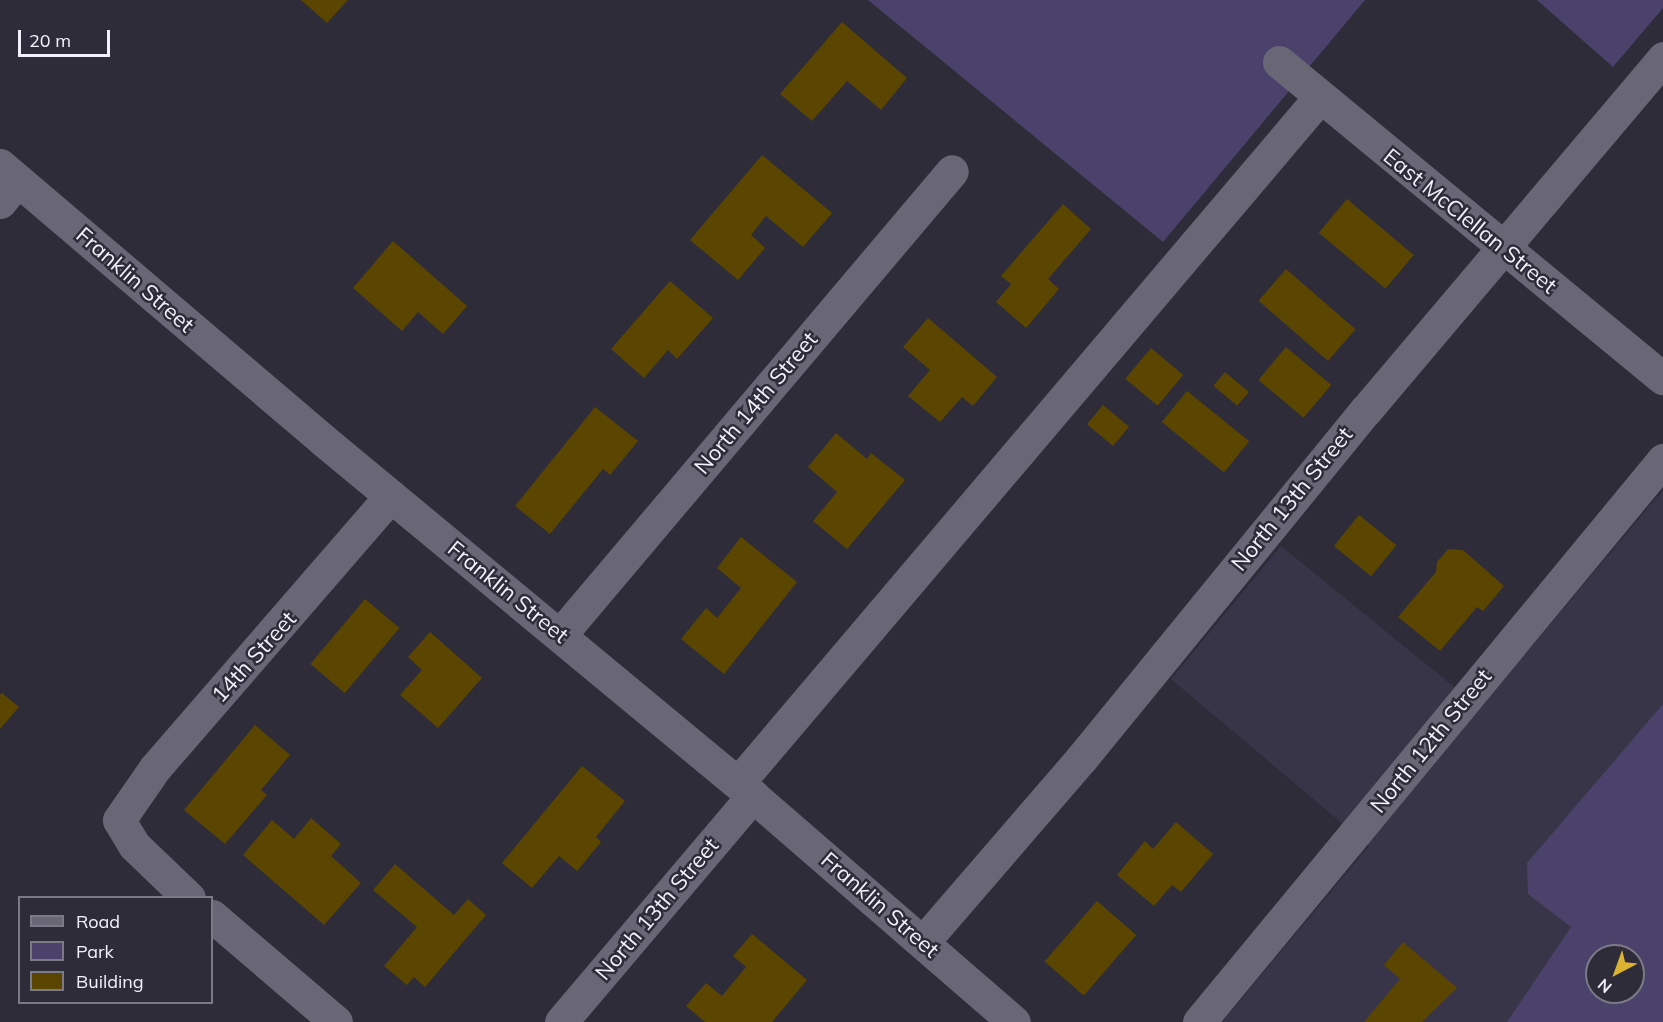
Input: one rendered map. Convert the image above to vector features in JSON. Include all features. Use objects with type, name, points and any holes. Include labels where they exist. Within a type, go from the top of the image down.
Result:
[{"type":"street","name":"North 13th Street","points":[[923,942],[1081,759],[1366,410],[1504,250],[1663,58]]},
{"type":"street","name":"East McClellan Street","points":[[1279,62],[1504,250],[1663,378]]},
{"type":"street","name":"North 13th Street","points":[[561,1022],[746,790],[1320,97]]},
{"type":"street","name":"North 14th Street","points":[[561,635],[952,171]]},
{"type":"street","name":"Franklin Street","points":[[6,182],[561,635],[746,790],[1014,1022]]},
{"type":"street","name":"North 12th Street","points":[[1205,1020],[1663,460]]},
{"type":"street","name":"14th Street","points":[[188,896],[134,845],[119,820],[155,768],[391,496]]},
{"type":"street","points":[[213,917],[336,1022]]},
{"type":"shaded area","points":[[1663,490],[1663,1022],[1222,1022],[1369,846],[1171,679],[1281,546],[1480,708]]},
{"type":"green space","points":[[868,0],[1365,0],[1163,242]]},
{"type":"green space","points":[[1537,0],[1663,0],[1663,8],[1613,67]]},
{"type":"green space","points":[[1663,704],[1663,1022],[1507,1022],[1571,927],[1528,894],[1527,863]]},
{"type":"building","points":[[301,0],[348,0],[327,23]]},
{"type":"building","points":[[842,22],[907,78],[881,110],[847,81],[812,121],[780,94]]},
{"type":"building","points":[[762,155],[832,213],[803,247],[766,216],[751,235],[765,248],[738,280],[690,240]]},
{"type":"building","points":[[1347,199],[1414,255],[1385,289],[1319,233]]},
{"type":"building","points":[[1063,204],[1091,229],[1048,279],[1059,289],[1026,328],[996,302],[1011,284],[1001,276]]},
{"type":"building","points":[[393,241],[467,306],[443,334],[418,312],[402,331],[353,288]]},
{"type":"building","points":[[1286,269],[1355,329],[1328,361],[1258,301]]},
{"type":"building","points":[[670,281],[713,318],[677,359],[668,350],[644,378],[611,349]]},
{"type":"building","points":[[928,318],[997,377],[973,406],[962,397],[940,422],[908,396],[930,370],[903,347]]},
{"type":"building","points":[[1286,347],[1331,385],[1304,418],[1258,380]]},
{"type":"building","points":[[1151,348],[1183,375],[1157,406],[1125,379]]},
{"type":"building","points":[[1225,372],[1249,392],[1237,406],[1213,386]]},
{"type":"building","points":[[1187,391],[1249,441],[1224,472],[1162,422]]},
{"type":"building","points":[[1103,405],[1129,427],[1113,446],[1087,424]]},
{"type":"building","points":[[595,407],[638,441],[610,475],[603,469],[550,534],[515,506]]},
{"type":"building","points":[[836,433],[867,459],[871,453],[905,480],[847,549],[813,521],[837,492],[808,467]]},
{"type":"building","points":[[1359,515],[1396,545],[1371,576],[1334,546]]},
{"type":"building","points":[[741,537],[797,582],[724,674],[681,639],[706,608],[717,618],[741,588],[717,568]]},
{"type":"building","points":[[1448,549],[1463,550],[1504,586],[1483,611],[1477,607],[1440,651],[1398,617],[1436,572],[1437,562]]},
{"type":"building","points":[[365,599],[399,628],[345,693],[310,664]]},
{"type":"building","points":[[430,632],[482,678],[438,728],[400,695],[422,670],[408,657]]},
{"type":"building","points":[[2,693],[19,707],[0,729],[0,695]]},
{"type":"building","points":[[255,725],[290,755],[261,790],[267,795],[225,844],[184,810]]},
{"type":"building","points":[[582,766],[625,801],[596,837],[601,842],[577,871],[559,856],[532,888],[502,863]]},
{"type":"building","points":[[311,818],[341,844],[331,856],[361,883],[324,925],[243,855],[272,820],[294,839]]},
{"type":"building","points":[[1176,822],[1213,854],[1181,892],[1172,885],[1154,906],[1117,875],[1145,841],[1153,849]]},
{"type":"building","points":[[395,864],[454,915],[468,899],[486,915],[425,987],[414,977],[407,985],[384,966],[417,927],[373,890]]},
{"type":"building","points":[[1097,901],[1136,935],[1084,995],[1045,961]]},
{"type":"building","points":[[752,934],[807,980],[772,1022],[705,1022],[686,1006],[706,983],[722,996],[746,967],[733,956]]},
{"type":"building","points":[[1403,942],[1457,988],[1422,1022],[1364,1022],[1400,979],[1384,965]]}]
